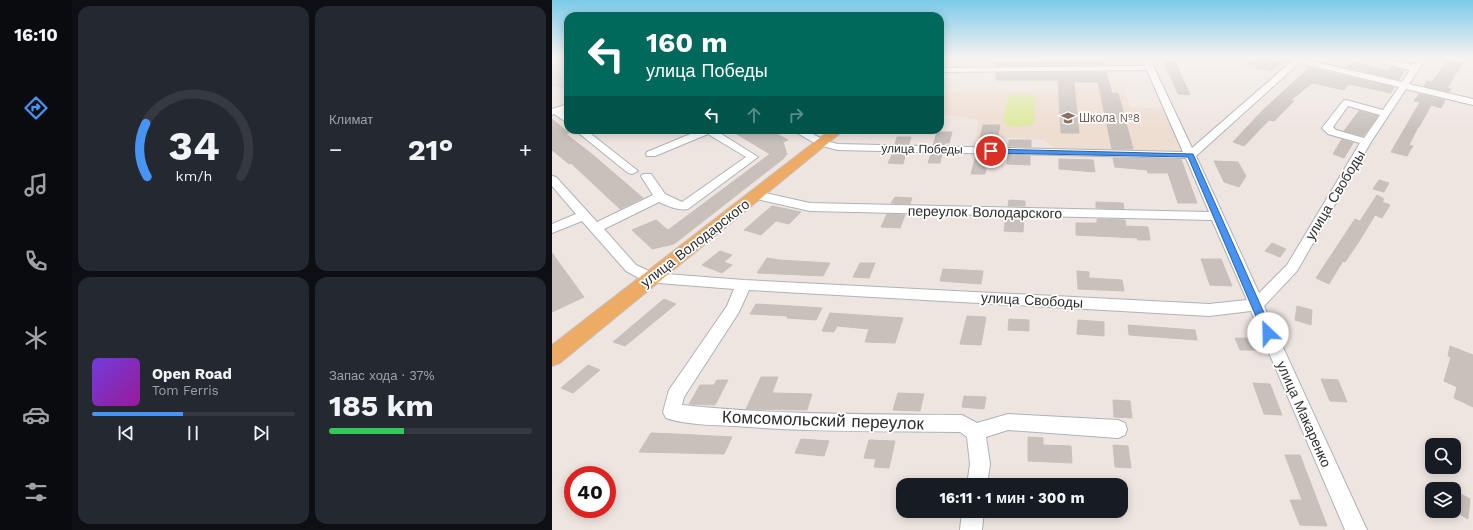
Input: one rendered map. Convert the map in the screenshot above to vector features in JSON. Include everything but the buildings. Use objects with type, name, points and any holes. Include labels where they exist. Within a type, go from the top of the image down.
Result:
[{"type":"main road","name":"улица Володарского","points":[[552,357],[833,134]]},
{"type":"street","name":"улица Макаренко","points":[[1157,82],[1356,530]]},
{"type":"street","points":[[1190,155],[1274,82]]},
{"type":"street","points":[[1388,82],[1473,102]]},
{"type":"street","name":"улица Свободы","points":[[554,183],[631,268],[651,278],[744,285],[1209,310],[1256,305],[1292,268],[1366,142],[1407,82]]},
{"type":"street","points":[[1366,142],[1332,132],[1327,128],[1346,103],[1385,114]]},
{"type":"street","points":[[554,112],[564,108]]},
{"type":"street","points":[[554,112],[564,118]]},
{"type":"street","points":[[585,134],[632,171]]},
{"type":"street","points":[[651,154],[699,134]]},
{"type":"street","points":[[647,176],[659,197],[669,204],[684,206],[753,157],[716,134]]},
{"type":"street","name":"улица Победы","points":[[805,134],[822,143],[838,147],[1190,155]]},
{"type":"street","name":"переулок Володарского","points":[[756,195],[810,207],[1216,216]]},
{"type":"street","points":[[595,228],[659,197]]},
{"type":"street","points":[[552,229],[584,216]]},
{"type":"street","name":"Комсомольский переулок","points":[[744,285],[734,308],[675,395],[672,412],[702,416],[775,420],[962,424],[976,432]]},
{"type":"street","points":[[978,478],[980,464],[976,432],[1008,422],[1118,429]]},
{"type":"street","points":[[971,530],[972,518]]},
{"type":"shaded area","points":[[552,82],[564,82],[564,88],[561,89],[557,86],[552,87]]},
{"type":"shaded area","name":"Школа №8","points":[[1124,87],[1130,107],[1165,109],[1183,151],[1054,148],[1044,140],[1023,138],[976,138],[979,120],[944,115],[944,92],[1062,91],[1073,88]]},
{"type":"green space","points":[[1027,94],[1036,98],[1034,124],[1017,127],[1006,125],[1003,121],[1008,96]]},
{"type":"place","name":"Школа №8","points":[[1068,118]]},
{"type":"route","points":[[991,151],[1190,155],[1268,333]]}]
